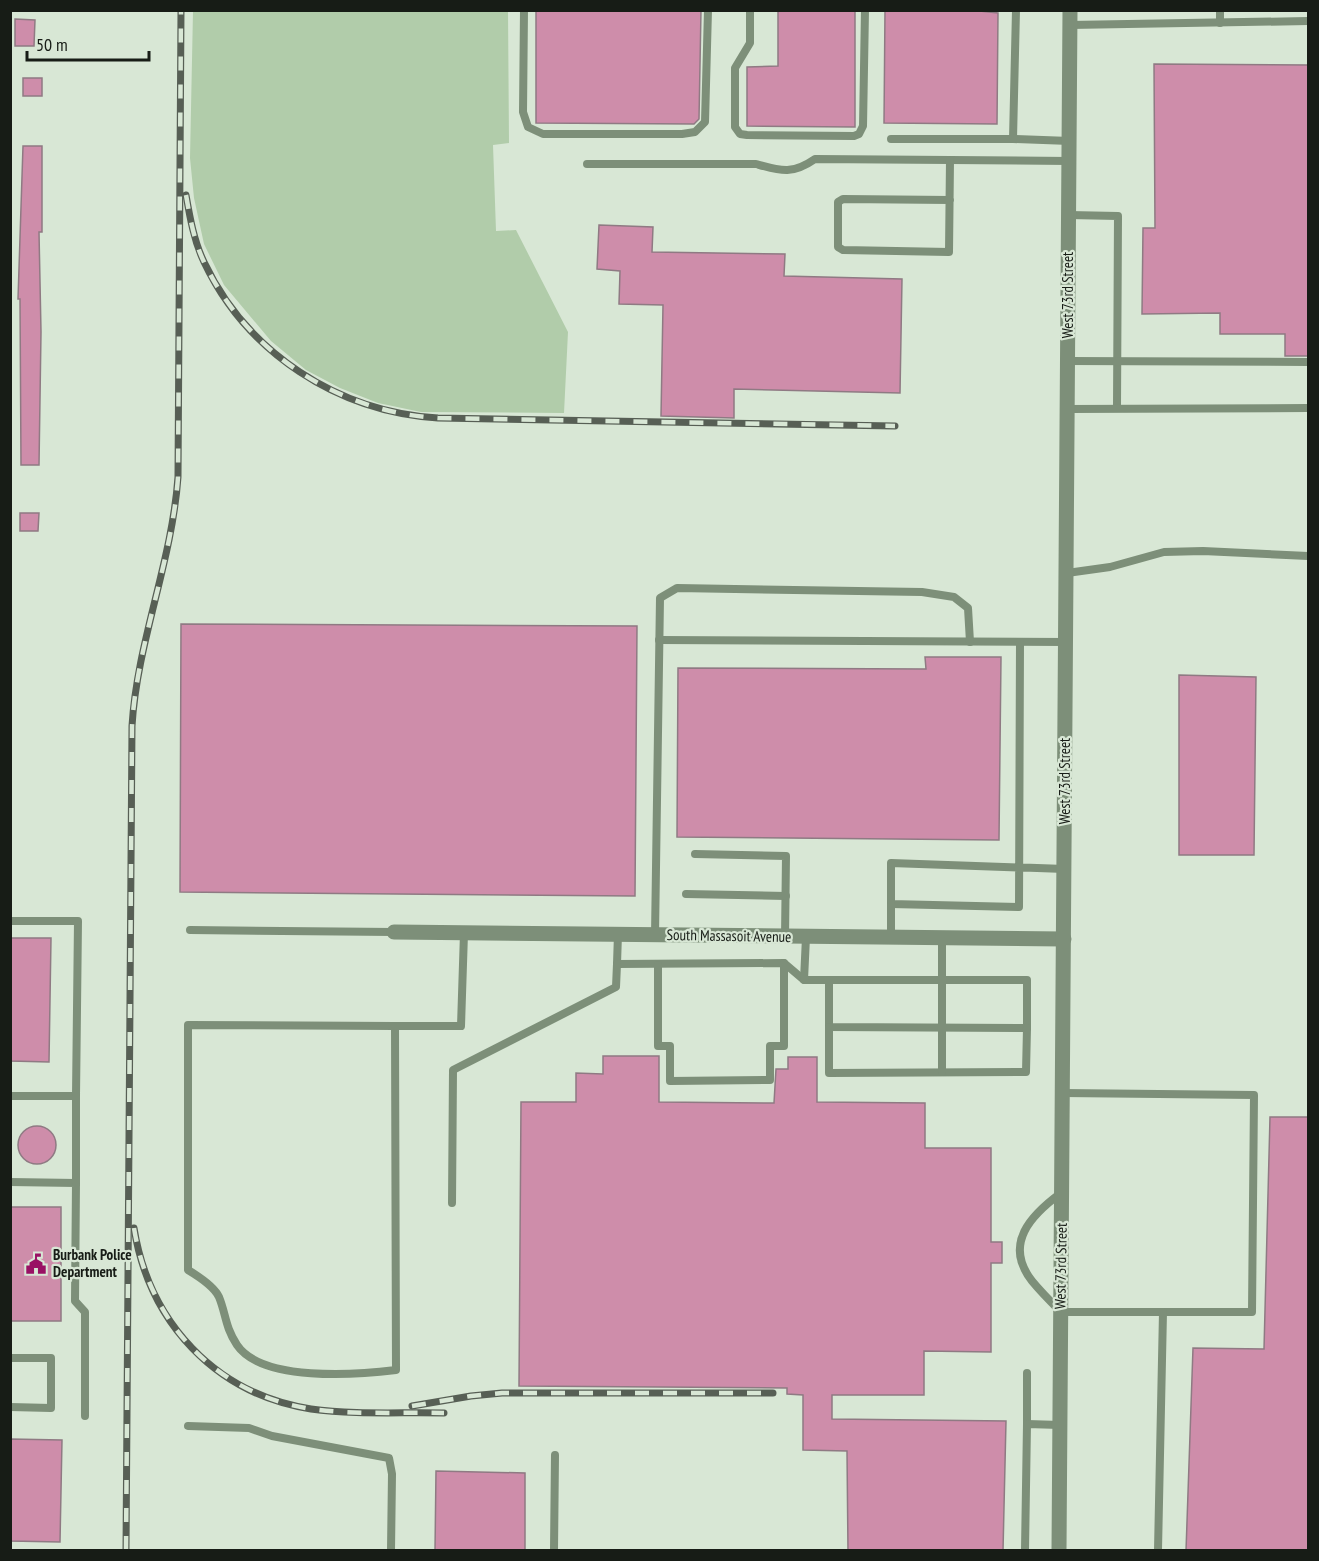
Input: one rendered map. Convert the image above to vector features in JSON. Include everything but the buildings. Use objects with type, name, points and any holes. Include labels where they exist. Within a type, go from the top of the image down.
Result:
[{"type":"street","name":"West 73rd Street","points":[[1059,1551],[1070,18]]},
{"type":"street","name":"South Massasoit Avenue","points":[[394,932],[1064,939]]},
{"type":"lane","points":[[524,10],[523,112],[528,127],[543,134],[682,134],[695,132],[705,122],[708,10]]},
{"type":"lane","points":[[750,10],[750,43],[735,68],[735,127],[740,134],[842,136],[859,134],[863,126],[865,10]]},
{"type":"lane","points":[[1013,139],[1016,10]]},
{"type":"lane","points":[[1220,10],[1220,23]]},
{"type":"lane","points":[[1070,18],[1220,23],[1308,21]]},
{"type":"lane","points":[[891,140],[1070,141]]},
{"type":"lane","points":[[587,164],[756,164],[782,171],[800,169],[815,159],[1070,160]]},
{"type":"lane","points":[[950,160],[950,200],[949,252],[843,250],[838,247],[838,202],[843,199],[950,200]]},
{"type":"lane","points":[[1069,215],[1118,216],[1117,408]]},
{"type":"lane","points":[[1068,361],[1308,362]]},
{"type":"lane","points":[[1068,409],[1308,408]]},
{"type":"lane","points":[[1067,573],[1110,567],[1164,552],[1203,551],[1308,556]]},
{"type":"lane","points":[[655,935],[660,598],[677,588],[922,592],[954,597],[968,608],[970,642]]},
{"type":"lane","points":[[658,640],[1066,642]]},
{"type":"lane","points":[[891,904],[1019,907],[1020,642]]},
{"type":"lane","points":[[695,854],[786,856],[785,937]]},
{"type":"lane","points":[[891,937],[891,863],[1065,868]]},
{"type":"lane","points":[[686,894],[786,896]]},
{"type":"lane","points":[[10,921],[78,921],[75,1301],[85,1312],[85,1416]]},
{"type":"lane","points":[[190,930],[394,932]]},
{"type":"lane","points":[[395,1026],[396,1370],[365,1374],[302,1373],[278,1370],[256,1360],[238,1347],[226,1326],[218,1295],[188,1270],[188,1025],[461,1026],[464,933]]},
{"type":"lane","points":[[452,1203],[453,1070],[616,987],[618,934]]},
{"type":"lane","points":[[804,980],[806,936]]},
{"type":"lane","points":[[942,938],[942,1072]]},
{"type":"lane","points":[[617,964],[784,963],[804,980],[1027,980],[1026,1072],[829,1073],[830,981]]},
{"type":"lane","points":[[658,965],[658,1046],[670,1046],[670,1081],[720,1081],[770,1080],[770,1046],[784,1046],[784,963]]},
{"type":"lane","points":[[830,1027],[1026,1028]]},
{"type":"lane","points":[[1062,1192],[1035,1215],[1024,1229],[1020,1243],[1021,1259],[1026,1272],[1061,1312],[1252,1312],[1254,1095],[1063,1093]]},
{"type":"lane","points":[[10,1096],[76,1096]]},
{"type":"lane","points":[[10,1182],[76,1183]]},
{"type":"lane","points":[[1158,1551],[1163,1312]]},
{"type":"lane","points":[[10,1358],[51,1358],[51,1407],[10,1407]]},
{"type":"lane","points":[[1025,1551],[1027,1373]]},
{"type":"lane","points":[[1027,1424],[1060,1425]]},
{"type":"lane","points":[[188,1426],[249,1428],[272,1436],[389,1458],[392,1474],[391,1551]]},
{"type":"lane","points":[[554,1551],[555,1455]]},
{"type":"green space","points":[[193,11],[508,11],[509,143],[493,145],[496,231],[516,230],[568,332],[564,413],[421,412],[378,403],[340,388],[306,370],[271,341],[224,285],[204,244],[194,198],[190,158]]},
{"type":"railway","points":[[126,1550],[132,726],[140,664],[169,540],[178,477],[181,10]]},
{"type":"railway","points":[[186,195],[195,238],[204,262],[222,295],[245,324],[271,350],[300,372],[331,390],[365,404],[401,413],[438,418],[895,426]]},
{"type":"railway","points":[[134,1228],[142,1262],[154,1294],[171,1323],[192,1348],[217,1370],[245,1388],[276,1401],[311,1409],[360,1413],[444,1413]]},
{"type":"railway","points":[[412,1406],[502,1393],[773,1393]]},
{"type":"place","name":"Burbank Police Department","points":[[36,1264]]}]
